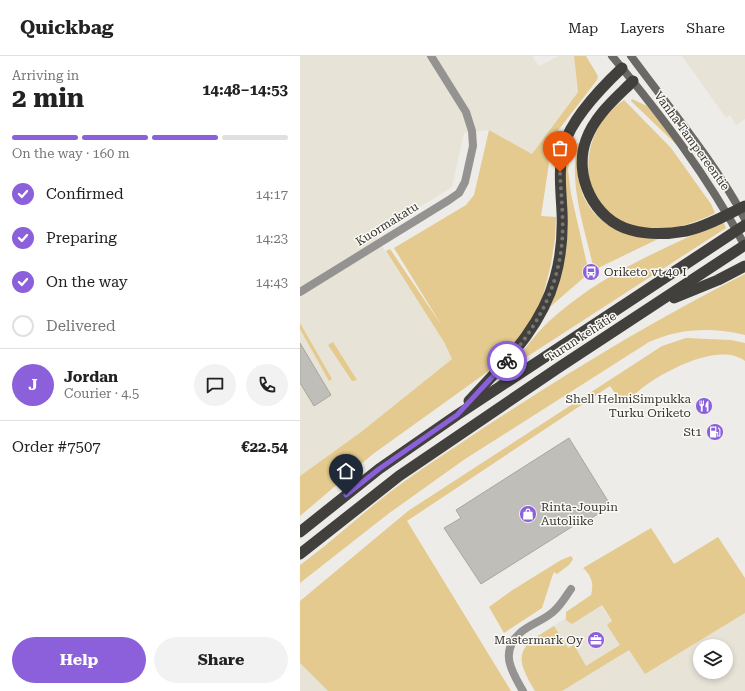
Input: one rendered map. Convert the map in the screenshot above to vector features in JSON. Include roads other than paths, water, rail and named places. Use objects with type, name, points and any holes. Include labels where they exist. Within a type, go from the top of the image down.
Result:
[{"type":"highway","points":[[457,415],[518,348],[534,326],[547,301],[555,279],[561,248],[562,228],[560,172],[565,144],[579,118],[609,81],[622,68]]},
{"type":"highway","points":[[633,81],[599,115],[591,128],[584,146],[582,170],[585,186],[590,197],[604,214],[621,226],[631,230],[659,233],[686,231],[745,206]]},
{"type":"highway","name":"Turun kehätie","points":[[300,532],[379,469],[457,415],[745,225]]},
{"type":"highway","name":"Turun kehätie","points":[[300,554],[398,476],[651,306],[745,246]]},
{"type":"highway","points":[[651,306],[718,280],[745,266]]},
{"type":"main road","name":"Vanha Tampereentie","points":[[612,56],[679,140],[719,199],[745,246]]},
{"type":"main road","name":"Vanha Tampereentie","points":[[630,56],[689,133],[730,192],[745,219]]},
{"type":"main road","points":[[622,68],[638,65],[633,81]]},
{"type":"street","name":"Kuormakatu","points":[[300,292],[456,195],[465,182],[470,162],[473,137],[470,120],[431,56]]},
{"type":"street","points":[[523,691],[510,670],[508,659],[511,646],[519,633],[554,612],[571,589]]},
{"type":"place","name":"Oriketo vt 40 I","points":[[591,272]]},
{"type":"place","name":"Shell HelmiSimpukka Turku Oriketo","points":[[704,406]]},
{"type":"place","name":"St1","points":[[715,432]]},
{"type":"place","name":"Rinta-Joupin Autoliike","points":[[528,514]]},
{"type":"place","name":"Mastermark Oy","points":[[596,640]]}]
